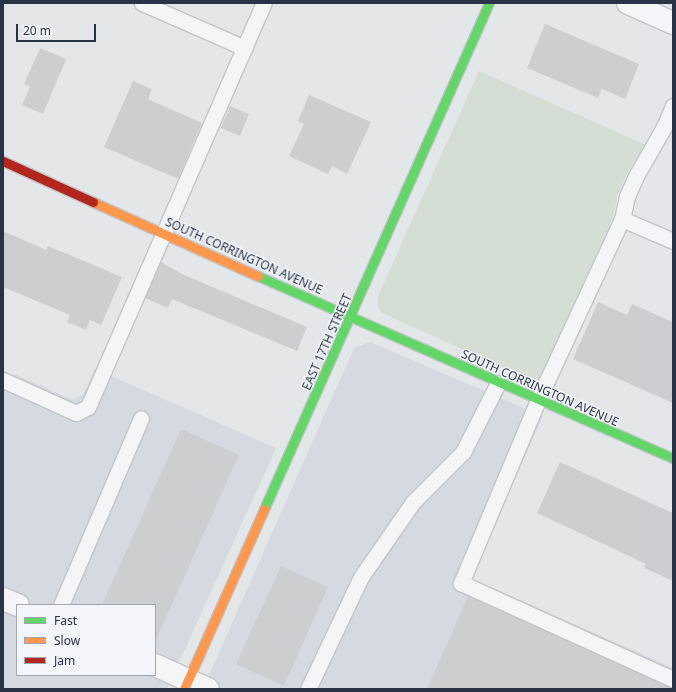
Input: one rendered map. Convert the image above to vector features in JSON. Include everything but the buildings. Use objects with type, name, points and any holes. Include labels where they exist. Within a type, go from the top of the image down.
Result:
[{"type":"street","name":"EAST 17TH STREET","points":[[186,684],[351,318],[489,3]]},
{"type":"street","points":[[628,3],[673,23]]},
{"type":"street","name":"SOUTH CORRINGTON AVENUE","points":[[3,161],[351,318],[673,458]]},
{"type":"street","points":[[3,599],[16,604]]},
{"type":"street","points":[[156,666],[186,684],[208,689]]},
{"type":"lane","points":[[142,3],[245,48]]},
{"type":"lane","points":[[3,380],[76,413],[88,407],[264,3]]},
{"type":"lane","points":[[673,106],[664,128],[636,176],[627,196],[622,219],[538,400],[461,583],[673,679]]},
{"type":"lane","points":[[622,219],[673,241]]},
{"type":"lane","points":[[308,689],[362,577],[413,502],[464,452],[498,382]]},
{"type":"lane","points":[[61,604],[142,418]]},
{"type":"shaded area","points":[[479,71],[646,145],[629,170],[617,196],[614,215],[539,384],[382,313],[378,306],[378,296]]},
{"type":"shaded area","points":[[370,342],[543,416],[471,578],[673,668],[673,689],[203,689],[354,348]]},
{"type":"shaded area","points":[[95,369],[276,448],[167,689],[3,689],[3,391],[14,374],[73,400],[83,394]]},
{"type":"traffic: fast","points":[[264,509],[489,3]]},
{"type":"traffic: fast","points":[[258,276],[673,458]]},
{"type":"traffic: slow","points":[[93,202],[258,276]]},
{"type":"traffic: slow","points":[[184,689],[264,509]]},
{"type":"traffic: jam","points":[[3,161],[93,202]]}]
